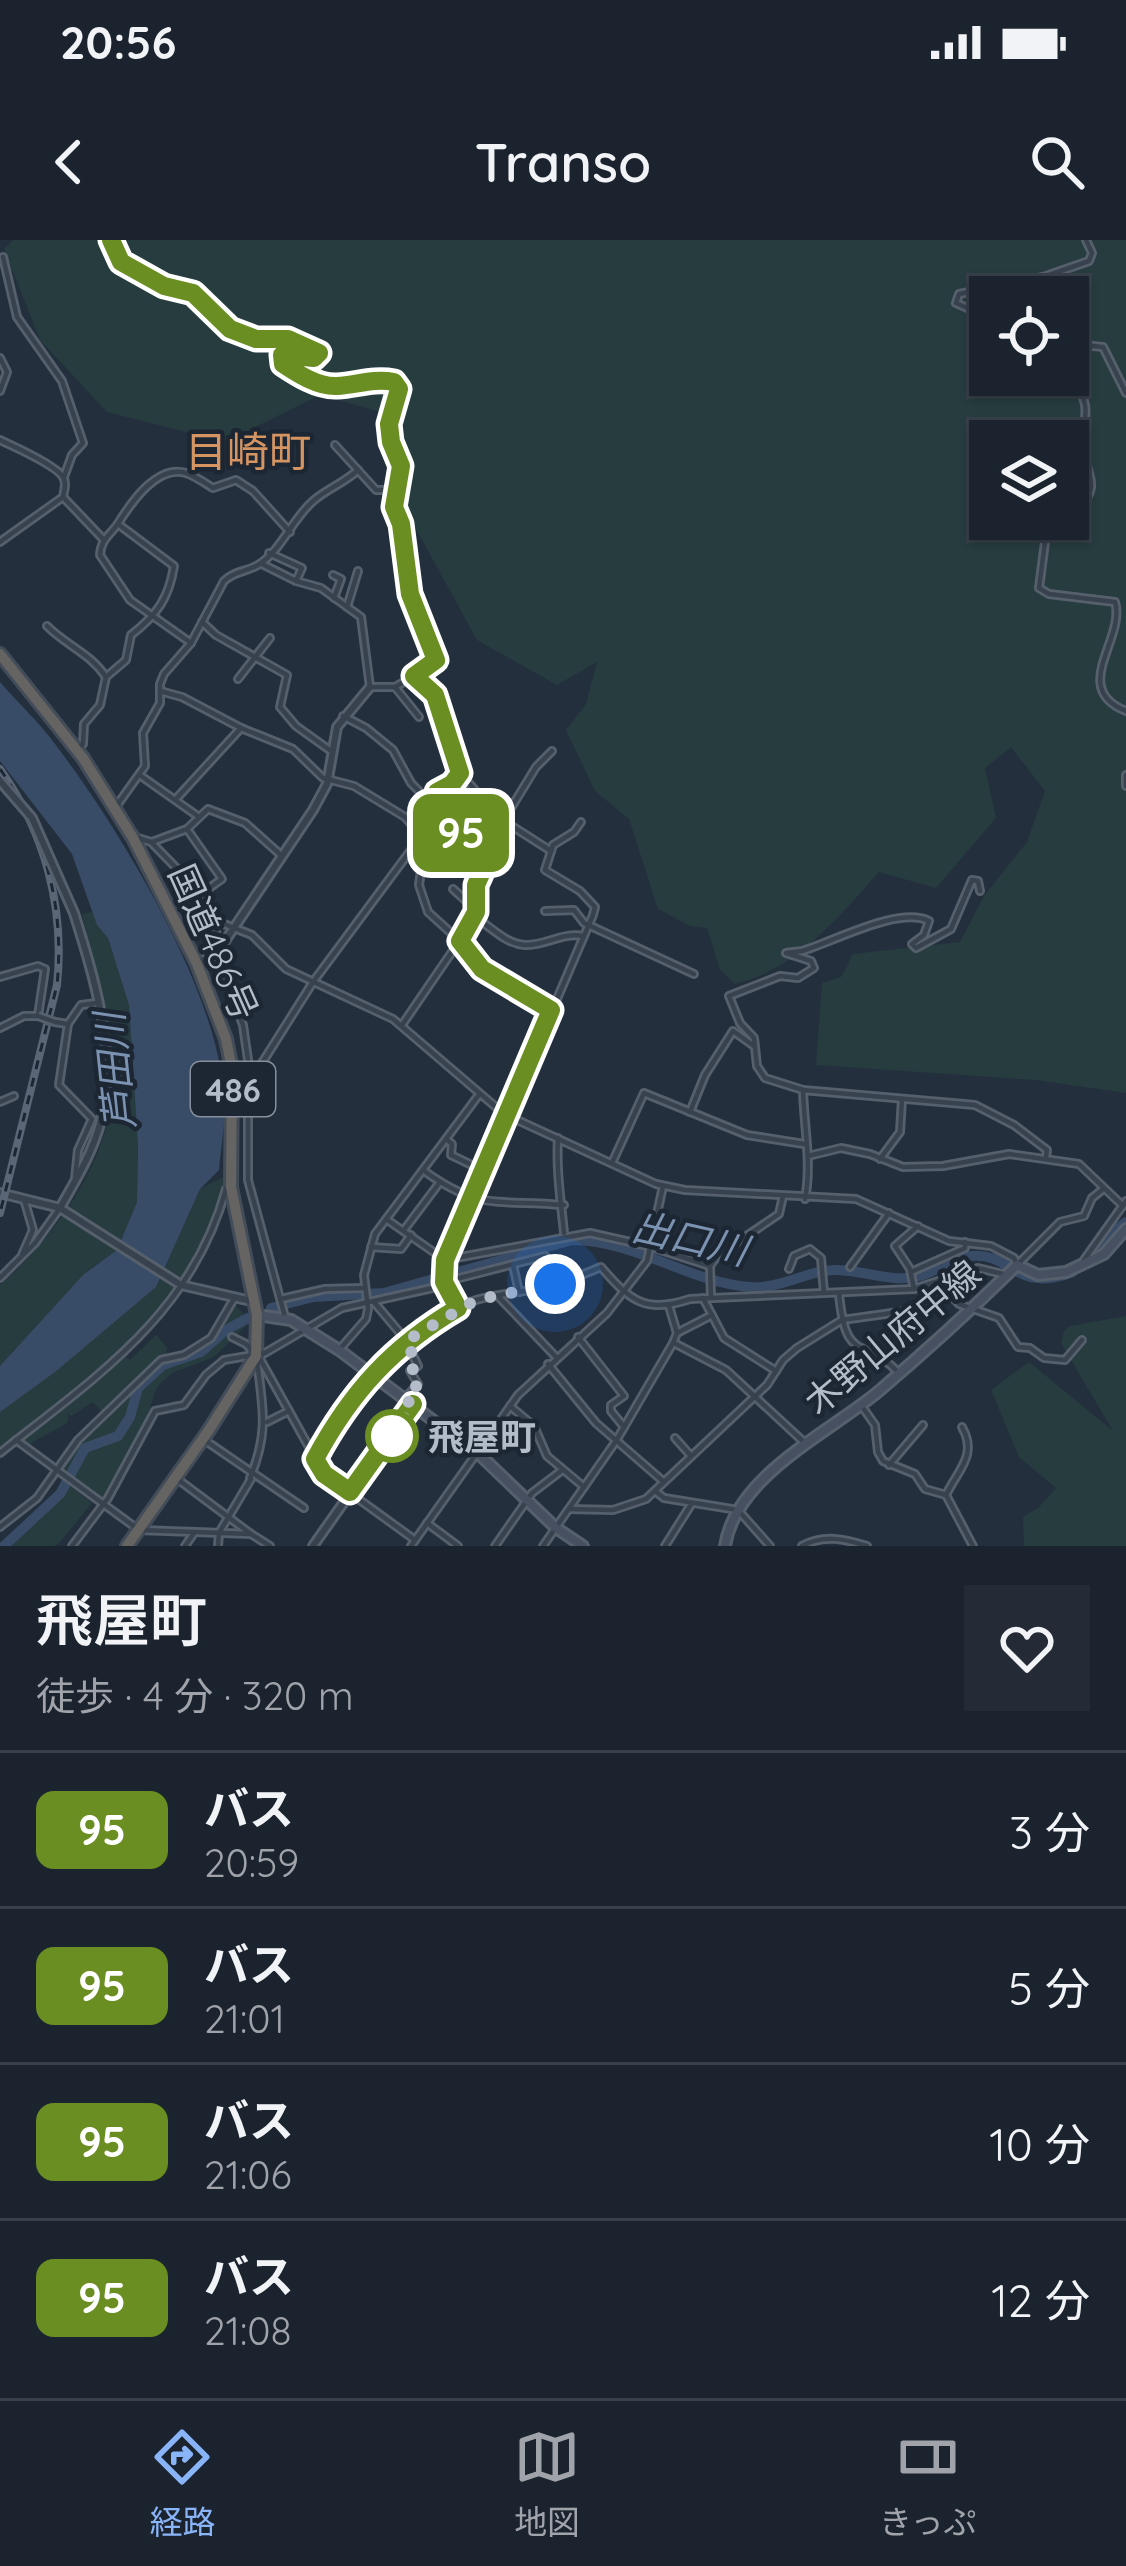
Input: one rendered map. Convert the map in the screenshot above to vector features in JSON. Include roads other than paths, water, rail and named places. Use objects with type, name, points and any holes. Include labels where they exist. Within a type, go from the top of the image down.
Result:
[{"type":"highway","name":"国道486号","points":[[0,654],[77,750],[133,838],[197,964],[226,1039],[232,1069],[231,1187],[256,1308],[256,1356]]},
{"type":"highway","points":[[127,1546],[256,1356]]},
{"type":"main road","name":"木野山府中線","points":[[725,1546],[738,1510],[759,1485],[899,1373],[1016,1266],[1051,1275],[1103,1254],[1126,1229]]},
{"type":"main road","points":[[256,1308],[284,1313],[340,1350],[476,1453],[556,1528],[583,1546]]},
{"type":"street","points":[[111,240],[121,262],[164,286],[193,293],[230,329],[256,339],[288,339],[319,353],[314,358],[282,355],[283,364],[297,373],[336,386],[363,380],[394,382],[398,396],[389,424],[401,466],[395,498],[410,594],[436,660],[395,687],[370,687],[344,716],[333,735],[328,780],[219,950],[197,964]]},
{"type":"street","points":[[1045,276],[1092,259],[1086,240]]},
{"type":"street","points":[[3,257],[17,317],[62,380],[83,443],[72,455],[63,497],[103,539]]},
{"type":"street","points":[[969,292],[959,294],[956,302],[969,308]]},
{"type":"street","points":[[1089,345],[1102,347],[1126,394]]},
{"type":"street","points":[[0,358],[7,372],[0,391]]},
{"type":"street","points":[[0,440],[64,477]]},
{"type":"street","points":[[335,445],[376,490],[395,498]]},
{"type":"street","points":[[115,808],[141,776],[146,757],[143,733],[160,703],[164,674],[191,643],[224,581],[262,564],[308,506],[358,470]]},
{"type":"street","points":[[191,643],[119,588],[100,554],[103,539],[142,489],[175,472],[212,488],[236,480],[290,533]]},
{"type":"street","points":[[0,542],[63,497]]},
{"type":"street","points":[[77,750],[84,724],[100,705],[106,676],[126,660],[129,638],[170,594],[174,566],[118,524]]},
{"type":"street","points":[[1045,540],[1039,588],[1049,594],[1115,602],[1118,612],[1104,660],[1102,690],[1112,706],[1126,711]]},
{"type":"street","points":[[269,553],[302,568],[296,581]]},
{"type":"street","points":[[262,564],[321,588],[361,617],[370,687]]},
{"type":"street","points":[[347,608],[358,571]]},
{"type":"street","points":[[333,575],[341,579],[334,598]]},
{"type":"street","points":[[202,622],[287,676],[280,707],[296,726],[332,751]]},
{"type":"street","points":[[47,626],[62,641],[87,653],[106,676]]},
{"type":"street","points":[[238,679],[269,638]]},
{"type":"street","points":[[414,676],[435,695],[460,773],[506,820],[551,850]]},
{"type":"street","points":[[395,687],[419,717]]},
{"type":"street","points":[[160,691],[292,748],[328,780],[354,786],[405,817],[426,844],[420,868],[423,899],[436,923],[460,941],[482,969],[551,1010]]},
{"type":"street","points":[[344,716],[383,740],[411,784],[466,838],[481,874]]},
{"type":"street","points":[[176,799],[241,728]]},
{"type":"street","points":[[401,1027],[460,941],[475,913],[476,885],[501,845],[506,820],[536,767],[552,751]]},
{"type":"street","points":[[443,814],[437,792],[460,773]]},
{"type":"street","points":[[1126,775],[1126,786]]},
{"type":"street","points":[[141,776],[200,818]]},
{"type":"street","points":[[0,781],[32,818],[74,913],[98,1003],[106,1064],[101,1121],[62,1209],[0,1278]]},
{"type":"street","points":[[452,784],[472,787]]},
{"type":"street","points":[[133,838],[151,842],[187,830],[208,809],[245,823],[282,856]]},
{"type":"street","points":[[458,1308],[445,1284],[445,1260],[595,907],[580,891],[545,870],[551,850],[580,822]]},
{"type":"street","points":[[187,830],[222,879],[199,896]]},
{"type":"street","points":[[232,1069],[248,1070],[262,1063],[313,982],[422,835]]},
{"type":"street","points":[[151,842],[214,920],[223,974],[243,1025],[248,1180],[284,1313]]},
{"type":"street","points":[[980,891],[978,881],[972,880],[951,929],[916,948],[914,941],[931,926],[923,917],[901,916],[785,953],[811,962],[814,968],[798,978],[780,976],[729,996],[740,1023],[754,1038],[765,1078],[803,1090],[975,1105],[1014,1125],[1047,1150],[1046,1159]]},
{"type":"street","points":[[453,889],[507,940],[527,945],[569,934],[583,936]]},
{"type":"street","points":[[545,911],[574,910],[588,925],[694,974]]},
{"type":"street","points":[[214,920],[251,934],[286,969],[401,1027],[505,1114],[663,1186],[856,1199],[949,1241],[991,1246],[1014,1258],[1016,1266]]},
{"type":"street","points":[[0,976],[42,966],[45,974],[38,1016]]},
{"type":"street","points":[[76,1179],[78,1150],[92,1118],[58,1085],[68,1024],[81,1005],[98,1003]]},
{"type":"street","points":[[0,1028],[24,1016],[68,1024]]},
{"type":"street","points":[[689,1112],[705,1075],[740,1023]]},
{"type":"street","points":[[733,1030],[754,1046]]},
{"type":"street","points":[[803,1090],[808,1156],[805,1199]]},
{"type":"street","points":[[612,1163],[644,1093],[747,1135],[805,1144]]},
{"type":"street","points":[[313,1546],[418,1384],[410,1371],[418,1366],[406,1341],[364,1288],[370,1247],[479,1094]]},
{"type":"street","points":[[0,1102],[14,1096]]},
{"type":"street","points":[[879,1160],[900,1132],[902,1099]]},
{"type":"street","points":[[446,1138],[452,1144],[451,1155],[482,1170]]},
{"type":"street","points":[[558,1138],[565,1235]]},
{"type":"street","points":[[808,1156],[852,1148],[879,1160],[924,1168],[1009,1154],[1079,1164],[1102,1190],[1124,1203],[1081,1264]]},
{"type":"street","points":[[423,1170],[471,1199],[563,1205]]},
{"type":"street","points":[[370,1247],[401,1249],[440,1182]]},
{"type":"street","points":[[232,1337],[256,1356],[324,1474],[413,1543],[511,1406],[548,1364],[607,1313],[647,1261],[663,1186]]},
{"type":"street","points":[[0,1453],[152,1326],[183,1285],[231,1187]]},
{"type":"street","points":[[1016,1266],[1060,1222],[1084,1216],[1092,1198],[1102,1190]]},
{"type":"street","points":[[3,1194],[62,1209],[183,1285],[235,1297],[256,1308]]},
{"type":"street","points":[[776,1371],[724,1338],[707,1298],[710,1266],[717,1256],[779,1214],[783,1196]]},
{"type":"street","points":[[22,1256],[33,1230],[24,1199]]},
{"type":"street","points":[[850,1267],[889,1213]]},
{"type":"street","points":[[386,1219],[445,1260],[590,1234],[710,1266]]},
{"type":"street","points":[[914,1286],[896,1246],[918,1226]]},
{"type":"street","points":[[911,1272],[965,1248],[965,1242]]},
{"type":"street","points":[[789,1269],[794,1256],[810,1249],[821,1258],[824,1293]]},
{"type":"street","points":[[72,1546],[155,1411],[184,1405],[216,1364],[256,1356],[342,1308],[545,1256],[555,1284]]},
{"type":"street","points":[[513,1265],[519,1292]]},
{"type":"street","points":[[315,1459],[338,1415],[371,1373],[406,1341],[458,1308],[601,1268],[623,1293],[650,1306],[707,1298],[839,1294],[914,1286],[971,1269],[1007,1275]]},
{"type":"street","points":[[281,1299],[325,1288],[364,1288]]},
{"type":"street","points":[[646,1499],[754,1397],[796,1348],[842,1319],[906,1310],[944,1288],[959,1304],[999,1318],[1013,1342],[1044,1358],[1065,1360],[1082,1340]]},
{"type":"street","points":[[839,1294],[845,1332],[859,1350],[888,1361],[899,1373]]},
{"type":"street","points":[[498,1296],[556,1357]]},
{"type":"street","points":[[0,1527],[22,1512],[60,1471],[78,1440],[161,1360],[184,1355],[211,1338],[235,1297]]},
{"type":"street","points":[[340,1350],[366,1319],[371,1302]]},
{"type":"street","points":[[544,1545],[616,1441],[673,1343],[676,1333],[669,1306]]},
{"type":"street","points":[[676,1333],[712,1316]]},
{"type":"street","points":[[578,1336],[624,1396],[611,1405],[624,1427]]},
{"type":"street","points":[[673,1343],[726,1370],[806,1444]]},
{"type":"street","points":[[218,1546],[219,1533],[250,1476],[266,1423],[258,1394],[256,1356]]},
{"type":"street","points":[[548,1364],[616,1441],[664,1482]]},
{"type":"street","points":[[861,1405],[875,1425],[878,1452],[889,1466],[915,1474],[925,1489],[946,1495],[973,1546]]},
{"type":"street","points":[[511,1406],[534,1426],[547,1456],[584,1487]]},
{"type":"street","points":[[266,1423],[289,1411]]},
{"type":"street","points":[[889,1466],[923,1425]]},
{"type":"street","points":[[946,1495],[968,1462],[968,1438],[962,1427]]},
{"type":"street","points":[[675,1438],[692,1457]]},
{"type":"street","points":[[203,1439],[250,1476],[304,1508]]},
{"type":"street","points":[[16,1440],[139,1530],[251,1534]]},
{"type":"street","points":[[495,1546],[527,1500],[561,1471]]},
{"type":"street","points":[[176,1478],[270,1546]]},
{"type":"street","points":[[656,1491],[664,1498]]},
{"type":"street","points":[[569,1509],[613,1510],[664,1498],[738,1510],[770,1546]]},
{"type":"street","points":[[665,1546],[692,1503]]},
{"type":"street","points":[[427,1523],[458,1546]]},
{"type":"street","points":[[185,1546],[194,1534]]},
{"type":"street","points":[[802,1546],[815,1539],[844,1539],[867,1546]]},
{"type":"water","points":[[0,682],[80,779],[161,912],[185,960],[218,1055],[224,1124],[219,1170],[200,1189],[156,1287],[0,1412],[0,1366],[84,1274],[117,1250],[137,1202],[138,1146],[129,1005],[108,938],[97,925],[72,854],[0,761]]},
{"type":"waterway","name":"出口川","points":[[1093,1259],[1126,1222]]},
{"type":"waterway","name":"出口川","points":[[286,1304],[313,1297],[384,1293],[572,1240],[617,1247],[705,1278],[749,1287],[827,1271],[909,1278],[971,1256],[985,1256],[1038,1278],[1073,1272]]},
{"type":"waterway","name":"出口川","points":[[271,1308],[279,1306]]},
{"type":"waterway","name":"出口川","points":[[4,1546],[60,1494],[85,1448],[118,1436],[130,1417],[138,1388],[163,1365],[201,1352],[248,1318]]},
{"type":"railway","points":[[0,769],[40,845],[54,899],[59,956],[57,985],[0,1213]]},
{"type":"place","name":"飛屋町","points":[[392,1436]]},
{"type":"district","name":"目崎町","points":[[248,451]]},
{"type":"water label","name":"芦田川","points":[[114,1071]]}]
